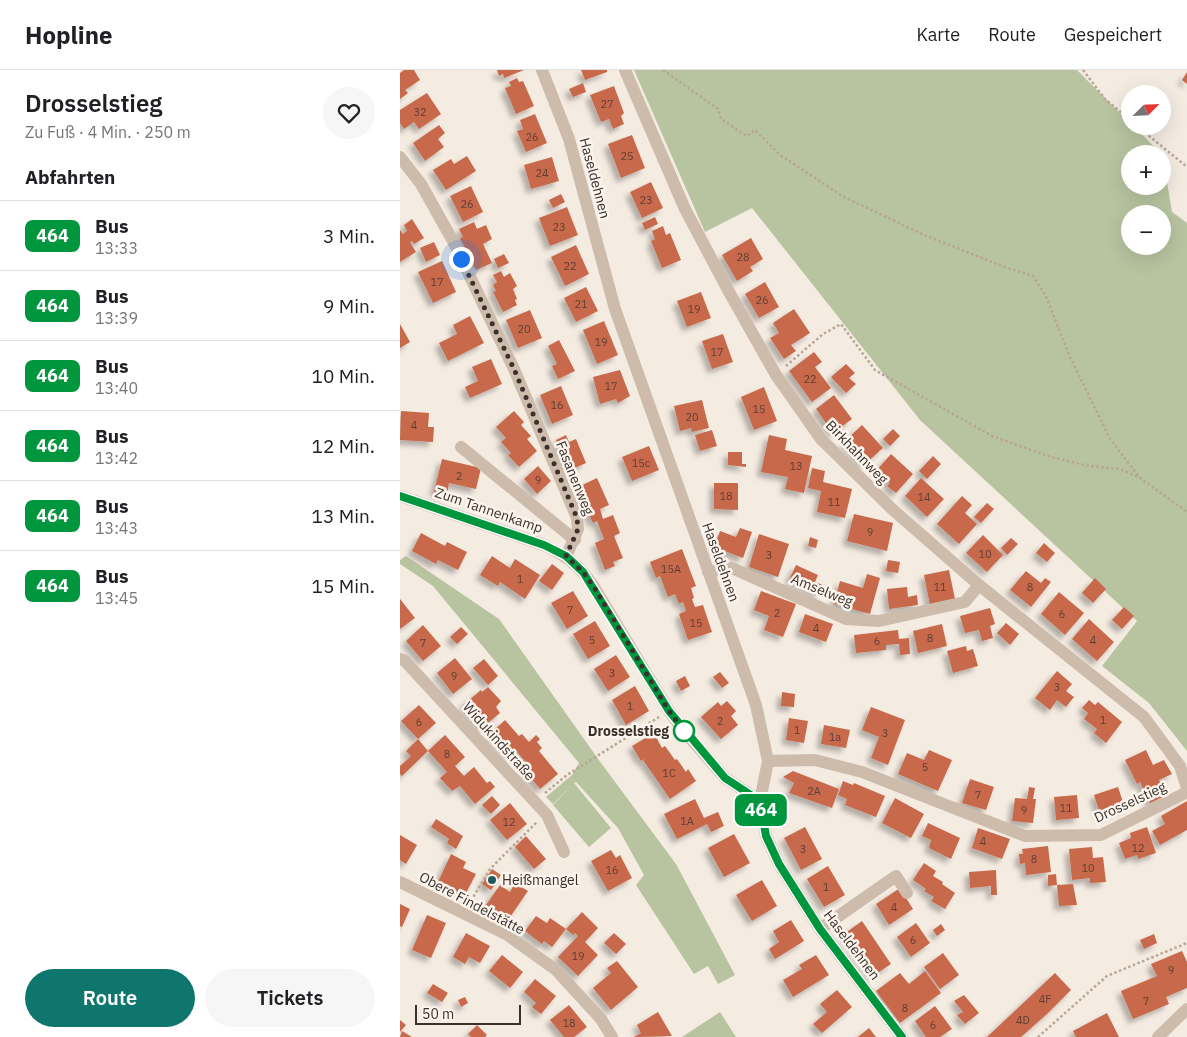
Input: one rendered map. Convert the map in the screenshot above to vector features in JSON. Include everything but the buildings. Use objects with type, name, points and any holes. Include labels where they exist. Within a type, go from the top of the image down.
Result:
[{"type":"street","name":"Haseldehnen","points":[[542,70],[570,139],[615,309],[756,705],[768,761],[760,801],[766,836],[779,864],[820,929],[902,1037]]},
{"type":"street","name":"Birkhahnweg","points":[[625,70],[685,210],[776,375],[820,439],[892,509],[979,585],[1144,717],[1180,766]]},
{"type":"street","name":"Fasanenweg","points":[[400,157],[421,184],[454,243],[514,369],[577,518],[578,529],[575,540],[566,556]]},
{"type":"street","name":"Zum Tannenkamp","points":[[461,447],[575,540]]},
{"type":"street","name":"Zum Tannenkamp","points":[[400,496],[544,545],[566,556]]},
{"type":"street","points":[[566,556],[583,572],[594,587],[669,711],[725,778],[760,801]]},
{"type":"street","name":"Amselweg","points":[[708,572],[732,568],[846,619],[879,621],[966,602],[979,585]]},
{"type":"street","name":"Widukindstraße","points":[[400,659],[404,660],[535,802],[545,814],[564,852]]},
{"type":"street","name":"Drosselstieg","points":[[768,761],[815,760],[862,772],[1025,836],[1101,835],[1187,790],[1180,766]]},
{"type":"street","points":[[820,929],[896,876],[907,894]]},
{"type":"street","name":"Obere Findelstätte","points":[[400,882],[506,934],[556,970],[601,1019],[612,1037]]},
{"type":"street","points":[[1167,1034],[1187,1008]]},
{"type":"path","points":[[663,70],[718,109],[721,119],[747,136],[755,130],[780,155],[844,198],[924,236],[1033,276],[1046,296],[1069,355],[1110,439],[1140,478]]},
{"type":"path","points":[[1082,70],[1104,99],[1121,113]]},
{"type":"path","points":[[1149,135],[1187,167]]},
{"type":"path","points":[[776,375],[823,334],[841,324],[875,370],[992,436],[1051,457],[1089,466],[1120,469],[1140,478],[1187,512]]},
{"type":"path","points":[[535,802],[567,774],[669,711]]},
{"type":"path","points":[[464,913],[490,869],[545,814]]},
{"type":"path","points":[[1038,1037],[1107,976],[1187,942]]},
{"type":"green space","points":[[634,70],[1077,70],[1121,114],[1121,135],[1143,135],[1152,145],[1121,145],[1121,195],[1169,195],[1171,205],[1121,205],[1121,255],[1171,255],[1171,206],[1172,212],[1187,223],[1187,751],[1149,703],[1102,666],[1137,621],[920,420],[752,208],[705,232]]},
{"type":"green space","points":[[406,556],[499,619],[601,763],[676,864],[735,975],[718,984],[708,966],[694,974],[636,885],[644,875],[618,828],[576,782],[574,783],[611,828],[589,847],[553,805],[571,786],[553,804],[546,797],[572,775],[579,763],[433,586],[400,564],[400,560]]},
{"type":"green space","points":[[720,1012],[736,1037],[682,1037]]},
{"type":"bus line","name":"464","points":[[400,496],[544,545],[566,556],[583,572],[669,711],[685,732],[725,778],[760,801],[766,836],[779,864],[820,929],[902,1037]]},
{"type":"place","name":"Drosselstieg","points":[[684,731]]},
{"type":"place","name":"Heißmangel","points":[[492,880]]},
{"type":"route","points":[[461,259],[514,369],[577,518],[578,529],[575,540],[566,556],[583,572],[594,587],[669,711],[684,731]]}]
